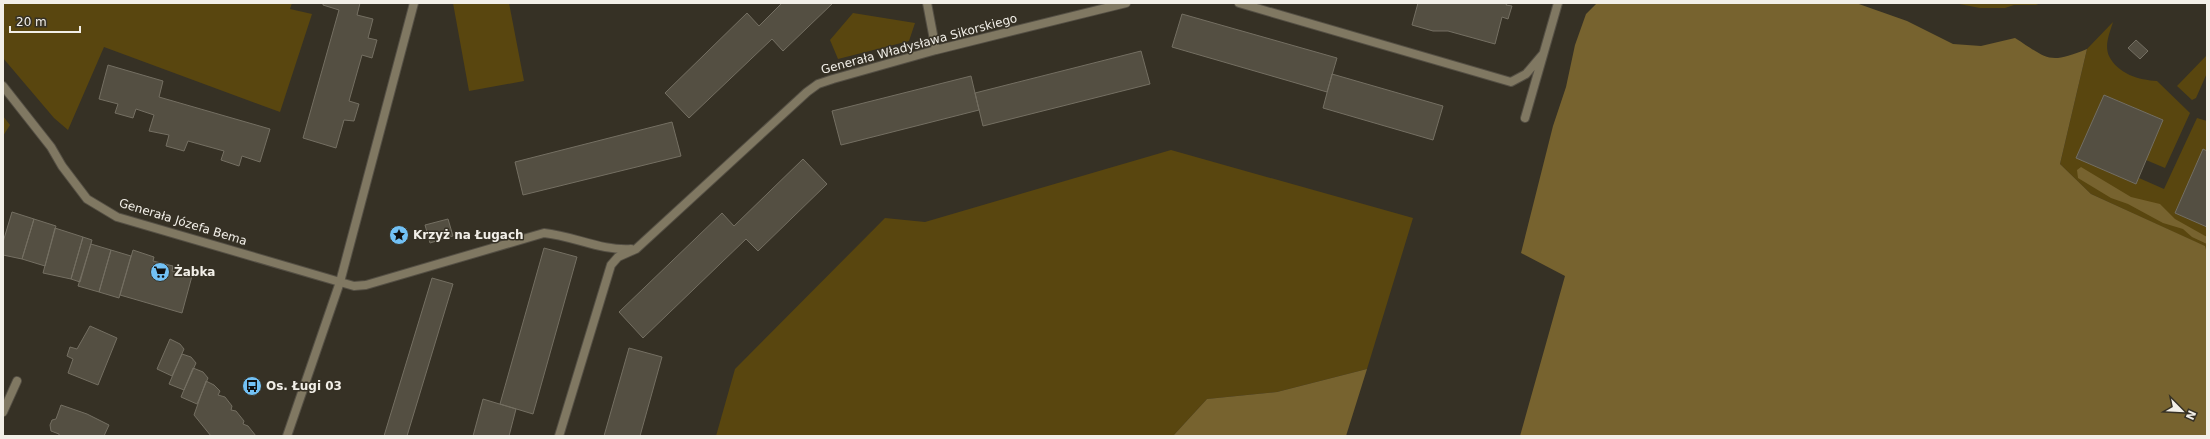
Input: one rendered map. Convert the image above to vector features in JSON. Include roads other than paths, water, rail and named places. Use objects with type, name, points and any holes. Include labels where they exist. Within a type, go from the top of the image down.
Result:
[{"type":"street","points":[[287,436],[340,282],[414,3]]},
{"type":"street","points":[[927,3],[936,50]]},
{"type":"street","name":"Generała Władysława Sikorskiego","points":[[559,436],[611,265],[618,257],[636,249],[818,84],[936,50],[1126,3]]},
{"type":"street","points":[[1239,3],[1511,82],[1526,74],[1543,54]]},
{"type":"street","points":[[1525,118],[1558,3]]},
{"type":"street","name":"Generała Józefa Bema","points":[[3,86],[51,147],[62,166],[87,199],[117,218],[340,282]]},
{"type":"street","points":[[340,282],[354,286],[366,285],[544,233],[557,234],[610,248],[636,249]]},
{"type":"street","points":[[3,412],[18,381]]},
{"type":"place","name":"Krzyż na Ługach","points":[[399,235]]},
{"type":"place","name":"Żabka","points":[[160,272]]},
{"type":"place","name":"Os. Ługi 03","points":[[252,386]]}]
